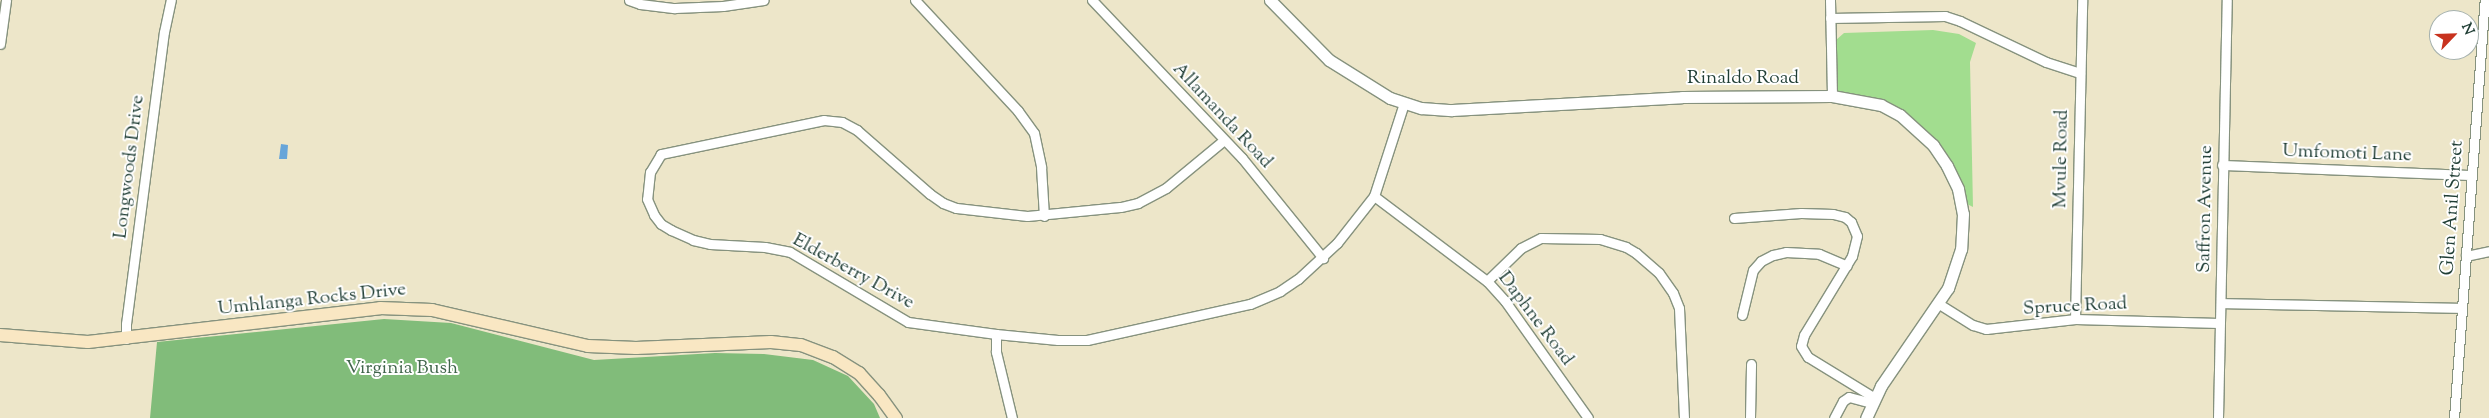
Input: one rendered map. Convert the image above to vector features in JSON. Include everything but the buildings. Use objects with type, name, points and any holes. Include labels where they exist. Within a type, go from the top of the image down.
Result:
[{"type":"main road","name":"Umhlanga Rocks Drive","points":[[0,335],[66,342],[126,339],[398,308],[451,312],[588,346],[636,348],[787,343],[816,350],[845,364],[869,383],[896,418]]},
{"type":"street","points":[[0,44],[6,0]]},
{"type":"street","name":"Longwoods Drive","points":[[126,339],[126,324],[164,32],[171,0]]},
{"type":"street","points":[[629,0],[640,4],[675,8],[723,6],[764,0]]},
{"type":"street","points":[[915,0],[1018,111],[1034,133],[1041,166],[1044,216]]},
{"type":"street","name":"Allamanda Road","points":[[1092,0],[1224,140],[1323,258]]},
{"type":"street","name":"Rinaldo Road","points":[[1270,0],[1329,60],[1382,93],[1421,108],[1452,110],[1682,97],[1832,96],[1881,105],[1900,115],[1920,130],[1947,166],[1958,189],[1963,214],[1961,249],[1955,273],[1938,304],[1873,400],[1866,418]]},
{"type":"street","points":[[1830,0],[1832,96]]},
{"type":"street","name":"Mvule Road","points":[[2075,320],[2082,0]]},
{"type":"street","name":"Saffron Avenue","points":[[2218,418],[2227,0]]},
{"type":"street","name":"Glen Anil Street","points":[[2454,418],[2485,0]]},
{"type":"street","points":[[1830,18],[1945,16],[1960,21],[2046,62],[2080,73]]},
{"type":"street","name":"Elderberry Drive","points":[[1224,140],[1166,188],[1138,203],[1044,216],[956,208],[930,194],[856,130],[842,122],[824,120],[661,154],[652,167],[647,199],[650,209],[661,224],[671,230],[693,240],[710,244],[765,247],[790,252],[898,318],[919,325],[1058,340],[1087,340],[1229,310],[1250,304],[1280,291],[1323,258],[1358,219],[1374,196],[1404,103]]},
{"type":"street","name":"Umfomoti Lane","points":[[2222,165],[2471,175]]},
{"type":"street","name":"Daphne Road","points":[[1374,196],[1487,281],[1505,301],[1588,418]]},
{"type":"street","points":[[1734,218],[1833,214],[1845,217],[1855,228],[1857,236],[1856,245],[1847,266],[1804,335],[1801,346],[1808,357],[1873,400]]},
{"type":"street","points":[[1487,281],[1522,248],[1541,238],[1600,238],[1626,247],[1636,253],[1659,273],[1673,292],[1679,308],[1682,328],[1684,418]]},
{"type":"street","points":[[2466,256],[2489,251]]},
{"type":"street","points":[[1742,315],[1753,270],[1773,254],[1786,252],[1819,254],[1847,266]]},
{"type":"street","points":[[2221,303],[2461,308]]},
{"type":"street","name":"Spruce Road","points":[[1938,304],[1973,325],[1986,329],[2075,320],[2219,323]]},
{"type":"street","points":[[996,334],[996,352],[1012,418]]},
{"type":"street","points":[[1750,418],[1751,364]]},
{"type":"street","points":[[1834,418],[1844,400],[1849,397],[1873,400]]},
{"type":"green space","points":[[1933,30],[1959,34],[1976,43],[1970,62],[1973,207],[1967,204],[1957,174],[1924,135],[1878,103],[1834,99],[1836,40],[1844,33]]},
{"type":"green space","name":"Virginia Bush","points":[[384,319],[451,323],[594,360],[715,353],[764,354],[813,360],[848,376],[874,404],[880,418],[150,418],[157,342]]},
{"type":"water","points":[[281,144],[288,145],[287,159],[279,159]]}]
